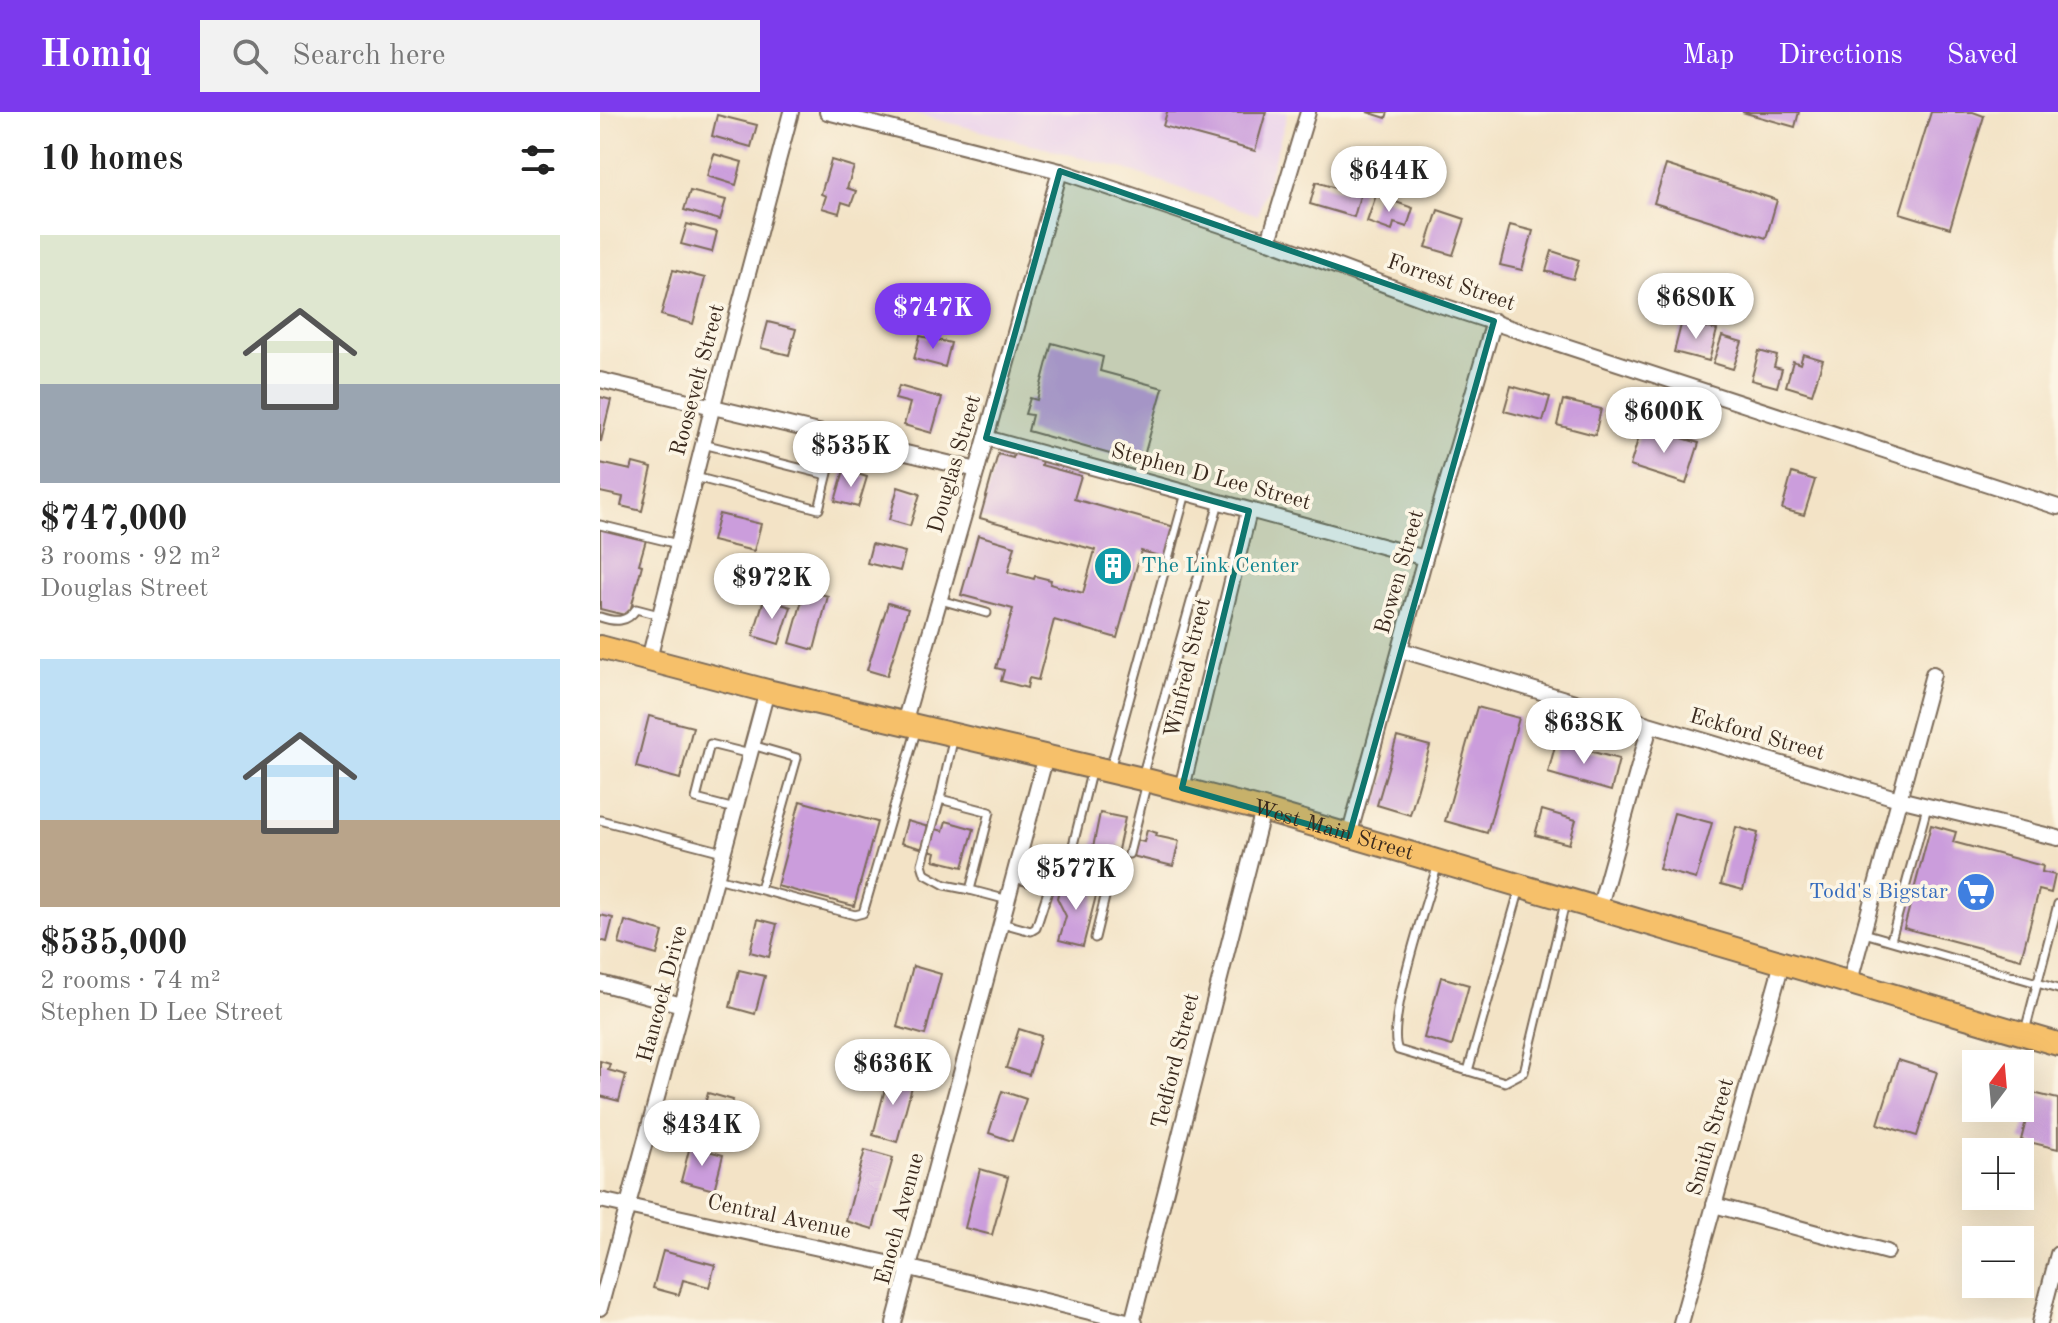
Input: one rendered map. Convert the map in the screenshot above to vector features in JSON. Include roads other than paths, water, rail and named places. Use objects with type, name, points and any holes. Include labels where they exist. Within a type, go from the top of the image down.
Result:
[{"type":"main road","name":"West Main Street","points":[[600,647],[767,691],[1182,788],[1263,810],[2058,1044]]},
{"type":"street","name":"Roosevelt Street","points":[[649,659],[791,112]]},
{"type":"street","name":"Forrest Street","points":[[827,112],[1060,171],[1269,241],[1434,303],[2058,507]]},
{"type":"street","points":[[1269,241],[1308,112]]},
{"type":"street","name":"Douglas Street","points":[[910,724],[940,600],[1060,171]]},
{"type":"street","name":"Bowen Street","points":[[1349,836],[1494,321]]},
{"type":"street","points":[[600,380],[977,470]]},
{"type":"street","name":"Stephen D Lee Street","points":[[986,438],[1425,558]]},
{"type":"street","name":"Winfred Street","points":[[1182,788],[1249,511]]},
{"type":"street","name":"Eckford Street","points":[[1401,650],[1899,799],[2058,838]]},
{"type":"street","points":[[1850,981],[1933,674]]},
{"type":"street","name":"Hancock Drive","points":[[600,1308],[767,691]]},
{"type":"street","points":[[1599,909],[1650,726]]},
{"type":"street","name":"Enoch Avenue","points":[[894,1323],[1046,756]]},
{"type":"street","name":"Tedford Street","points":[[1133,1323],[1263,810]]},
{"type":"street","name":"Smith Street","points":[[1681,1323],[1782,963]]},
{"type":"street","points":[[600,983],[682,1005]]},
{"type":"street","name":"Central Avenue","points":[[600,1200],[910,1268],[1133,1323]]},
{"type":"street","points":[[1714,1205],[1887,1252]]},
{"type":"street","points":[[2040,1323],[2058,1254]]},
{"type":"lane","points":[[695,477],[819,509],[837,436]]},
{"type":"lane","points":[[703,444],[827,475]]},
{"type":"lane","points":[[1073,845],[1101,769],[1186,493]]},
{"type":"lane","points":[[1129,854],[1145,780],[1219,502]]},
{"type":"lane","points":[[600,525],[678,544]]},
{"type":"lane","points":[[940,600],[987,613]]},
{"type":"lane","points":[[600,617],[625,620],[636,609],[660,615]]},
{"type":"lane","points":[[716,877],[855,915],[863,913],[910,724]]},
{"type":"lane","points":[[954,734],[922,864],[925,874],[945,885],[1008,900]]},
{"type":"lane","points":[[735,809],[696,799],[710,744],[797,758],[760,889]]},
{"type":"lane","points":[[940,799],[990,812],[970,890]]},
{"type":"lane","points":[[1891,940],[1927,806]]},
{"type":"lane","points":[[600,820],[723,852]]},
{"type":"lane","points":[[1439,862],[1415,937],[1394,1042],[1398,1050],[1505,1082],[1524,1072],[1566,899]]},
{"type":"lane","points":[[1014,878],[1046,887],[1048,891]]},
{"type":"lane","points":[[1002,923],[1031,931],[1036,928],[1048,891],[1058,879],[1066,878],[1107,889],[1095,938]]},
{"type":"lane","points":[[1468,1071],[1520,886]]},
{"type":"lane","points":[[2024,1033],[2058,904]]},
{"type":"lane","points":[[1864,933],[2058,989]]},
{"type":"place","name":"The Link Center","points":[[1113,566]]},
{"type":"place","name":"Todd's Bigstar","points":[[1976,892]]}]
